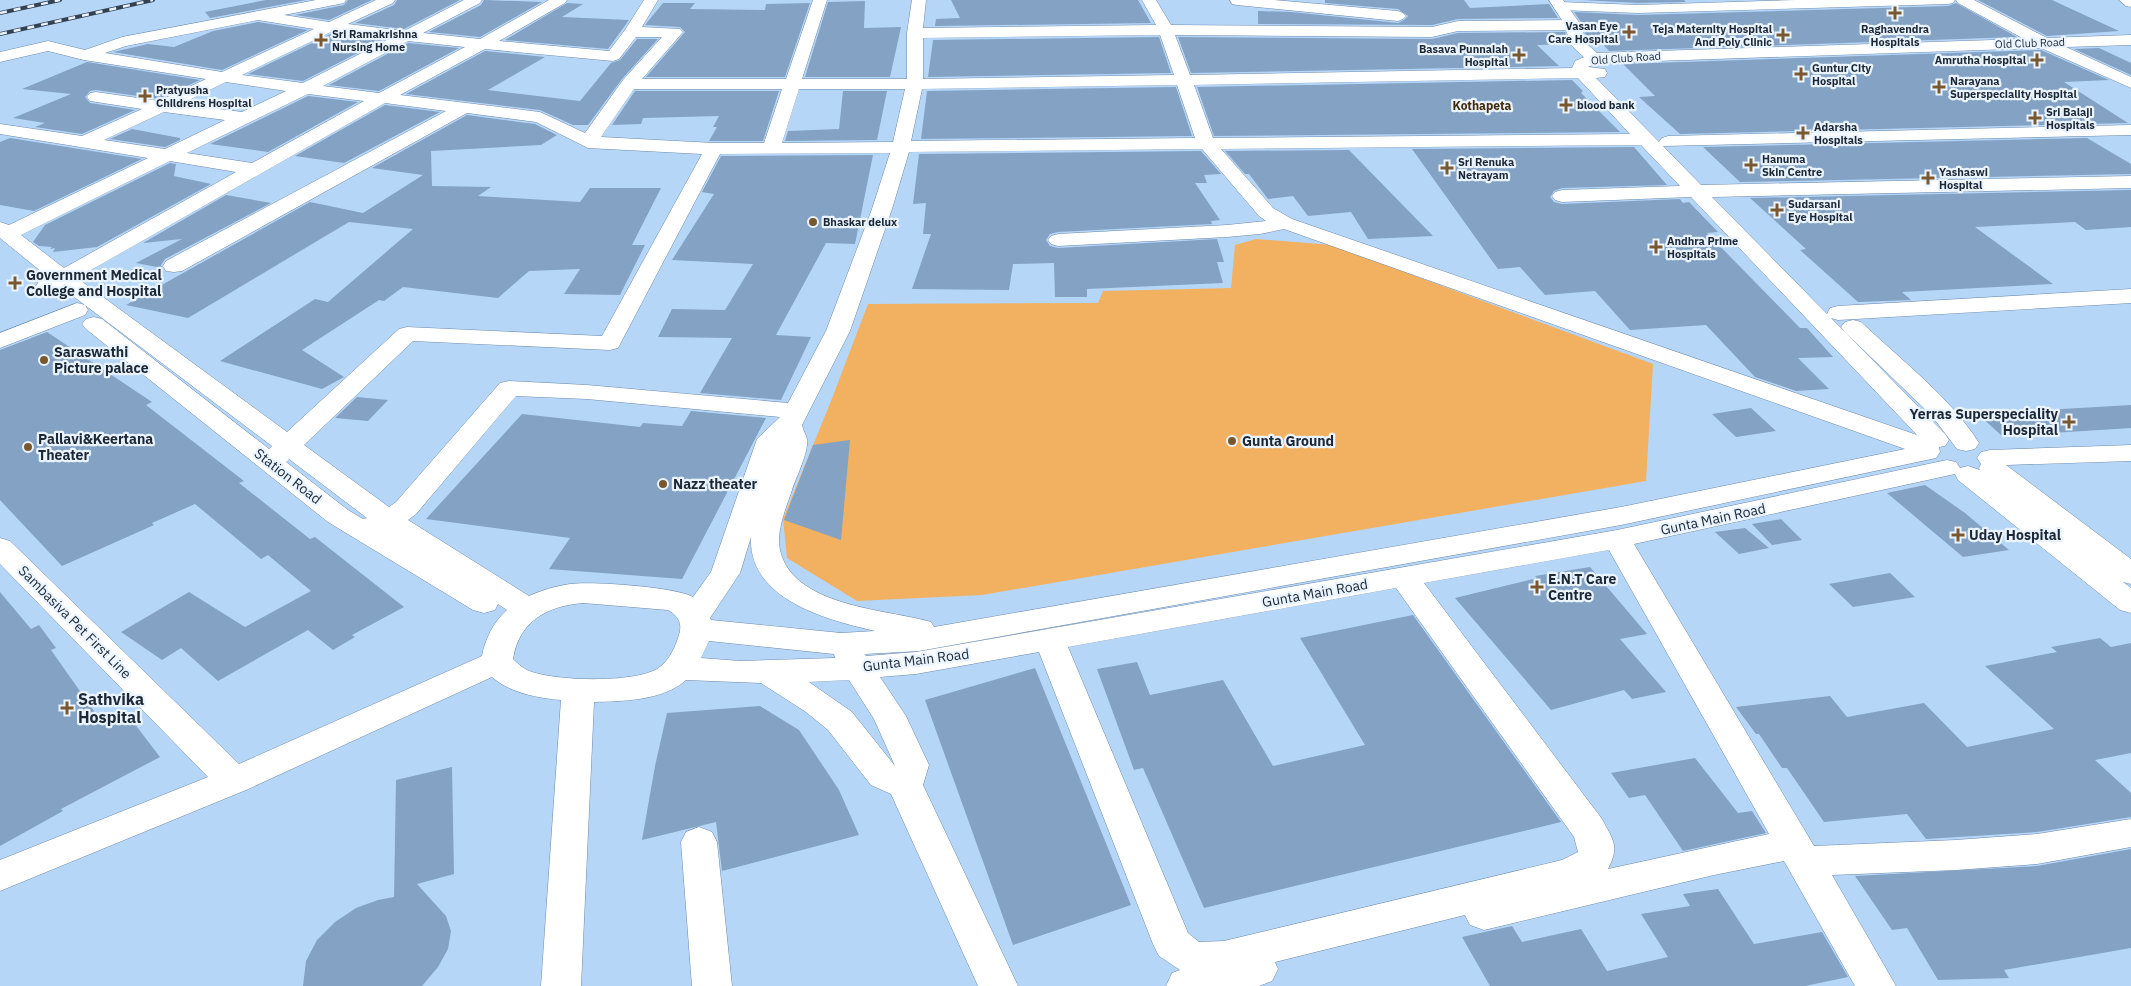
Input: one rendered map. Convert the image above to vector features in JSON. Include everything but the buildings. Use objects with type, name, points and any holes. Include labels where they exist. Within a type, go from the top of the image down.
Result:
[{"type":"street","points":[[84,55],[122,42],[339,0]]},
{"type":"street","points":[[83,143],[224,76],[332,28],[388,0]]},
{"type":"street","points":[[3,237],[306,88],[475,0]]},
{"type":"street","points":[[522,615],[389,521],[279,454],[54,282],[560,0]]},
{"type":"street","points":[[259,16],[332,28],[482,45],[613,56],[632,32],[651,0]]},
{"type":"street","points":[[771,148],[820,0]]},
{"type":"street","points":[[696,623],[686,606],[675,600],[583,593],[565,594],[546,599],[522,615],[501,641],[497,662],[505,672],[521,681],[539,685],[578,690],[628,689],[651,685],[667,677],[678,668],[691,649],[696,623],[725,573],[770,439],[792,418],[838,331],[882,209],[915,84],[915,33],[919,0]]},
{"type":"street","points":[[1150,0],[1166,30],[1185,79],[1206,143],[1266,212],[1285,223],[1955,458],[2125,566]]},
{"type":"street","points":[[1233,0],[1431,19],[1458,26]]},
{"type":"street","points":[[1558,3],[1638,8],[1948,0]]},
{"type":"street","points":[[1962,0],[2044,43],[2131,83]]},
{"type":"street","points":[[2126,0],[2131,3]]},
{"type":"street","points":[[1558,3],[1574,25],[1578,44],[1595,68]]},
{"type":"street","points":[[588,142],[630,84],[685,19]]},
{"type":"street","points":[[106,32],[154,20]]},
{"type":"street","points":[[915,33],[1166,30],[1432,32],[1458,26],[1574,25]]},
{"type":"street","points":[[632,32],[675,32]]},
{"type":"street","points":[[0,57],[77,39]]},
{"type":"street","name":"Old Club Road","points":[[1595,68],[2044,43],[2131,40]]},
{"type":"street","points":[[48,46],[84,55],[306,88],[540,117],[588,142],[714,149],[1206,143],[1657,141],[2131,130]]},
{"type":"street","name":"Old Club Road","points":[[1595,68],[1610,69],[1615,66],[1631,64],[2131,48]]},
{"type":"street","points":[[630,84],[915,84],[1595,68]]},
{"type":"street","name":"Old Club Road","points":[[1595,68],[1611,78],[1657,141],[1955,458],[1985,452],[1966,443],[1941,411],[1704,190]]},
{"type":"street","points":[[96,97],[245,118]]},
{"type":"street","points":[[174,266],[464,108]]},
{"type":"street","points":[[0,129],[254,170]]},
{"type":"street","points":[[279,454],[407,334],[610,343],[714,149]]},
{"type":"street","points":[[1562,196],[1704,190],[2131,182]]},
{"type":"street","points":[[1058,240],[1227,231],[1260,228],[1285,223]]},
{"type":"street","name":"Station Road","points":[[3,237],[54,282],[76,310],[279,454],[338,516],[522,615]]},
{"type":"street","points":[[1838,313],[2131,296]]},
{"type":"street","points":[[0,341],[76,310]]},
{"type":"street","points":[[359,528],[389,521],[406,508],[471,430],[510,388],[587,392],[792,418]]},
{"type":"street","points":[[792,418],[794,441],[769,518],[766,535],[766,550],[771,566],[785,583],[805,598],[833,610],[905,627],[954,633]]},
{"type":"street","points":[[1955,458],[2131,453]]},
{"type":"street","points":[[1955,458],[2131,603]]},
{"type":"street","name":"Gunta Main Road","points":[[678,668],[740,672],[819,671],[850,656],[954,633],[1621,516],[1720,506],[1955,458]]},
{"type":"street","name":"Gunta Main Road","points":[[696,623],[850,656],[916,663],[1618,539],[1720,506]]},
{"type":"street","points":[[1618,539],[1876,986]]},
{"type":"street","name":"Sambasiva Pet First Line","points":[[0,547],[234,781]]},
{"type":"street","points":[[1050,640],[1173,944],[1186,956],[1204,960],[1224,958],[1567,874],[1588,866],[1596,858],[1598,846],[1589,829],[1404,577]]},
{"type":"street","points":[[850,656],[889,716],[912,765],[905,785],[998,986]]},
{"type":"street","points":[[0,876],[234,781],[497,662]]},
{"type":"street","points":[[768,672],[818,704],[840,721],[883,776],[905,785]]},
{"type":"street","points":[[561,986],[578,690]]},
{"type":"street","points":[[1186,986],[1566,894],[1799,853],[1956,855],[2037,849],[2131,833]]},
{"type":"street","points":[[699,842],[712,986]]},
{"type":"shaded area","name":"Gunta Ground","points":[[1256,239],[1332,245],[1653,364],[1646,481],[982,595],[857,601],[787,558],[783,519],[868,304],[1098,303],[1103,291],[1231,288],[1235,245]]},
{"type":"railway","points":[[0,13],[60,0]]},
{"type":"railway","points":[[0,34],[153,0]]},
{"type":"place","name":"Raghavendra Hospitals","points":[[1895,13]]},
{"type":"place","name":"Vasan Eye Care Hospital","points":[[1629,32]]},
{"type":"place","name":"Teja Maternity Hospital And Poly Clinic","points":[[1783,35]]},
{"type":"place","name":"Sri Ramakrishna Nursing Home","points":[[321,40]]},
{"type":"place","name":"Basava Punnaiah Hospital","points":[[1519,55]]},
{"type":"place","name":"Amrutha Hospital","points":[[2037,60]]},
{"type":"place","name":"Guntur City Hospital","points":[[1801,74]]},
{"type":"place","name":"Narayana Superspeciality Hospital","points":[[1939,87]]},
{"type":"place","name":"Pratyusha Childrens Hospital","points":[[145,96]]},
{"type":"place","name":"blood bank","points":[[1566,105]]},
{"type":"place","name":"Sri Balaji Hospitals","points":[[2035,118]]},
{"type":"place","name":"Adarsha Hospitals","points":[[1803,133]]},
{"type":"place","name":"Hanuma Skin Centre","points":[[1751,165]]},
{"type":"place","name":"Sri Renuka Netrayam","points":[[1447,168]]},
{"type":"place","name":"Yashaswi Hospital","points":[[1928,178]]},
{"type":"place","name":"Sudarsani Eye Hospital","points":[[1777,210]]},
{"type":"place","name":"Bhaskar delux","points":[[813,222]]},
{"type":"place","name":"Andhra Prime Hospitals","points":[[1656,247]]},
{"type":"place","name":"Government Medical College and Hospital","points":[[15,283]]},
{"type":"place","name":"Saraswathi Picture palace","points":[[44,360]]},
{"type":"place","name":"Yerras Superspeciality Hospital","points":[[2069,422]]},
{"type":"place","name":"Gunta Ground","points":[[1232,441]]},
{"type":"place","name":"Pallavi&Keertana Theater","points":[[28,447]]},
{"type":"place","name":"Nazz theater","points":[[663,484]]},
{"type":"place","name":"Uday Hospital","points":[[1958,535]]},
{"type":"place","name":"E.N.T Care Centre","points":[[1537,587]]},
{"type":"place","name":"Sathvika Hospital","points":[[67,708]]},
{"type":"district","name":"Kothapeta","points":[[1482,106]]}]
